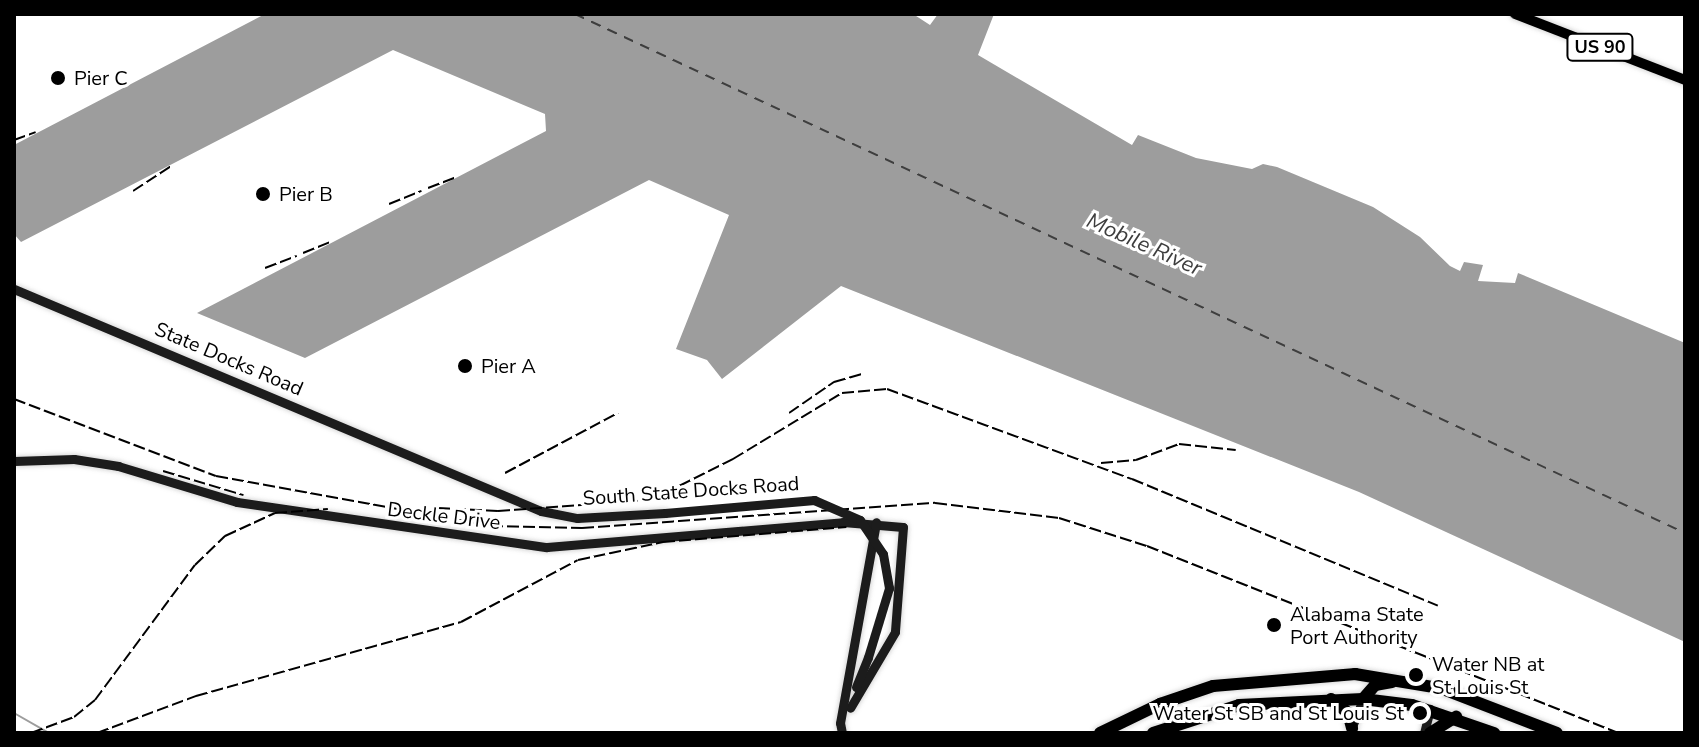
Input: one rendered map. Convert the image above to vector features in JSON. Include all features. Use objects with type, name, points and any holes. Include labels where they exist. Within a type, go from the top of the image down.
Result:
[{"type":"highway","points":[[1100,733],[1149,708],[1226,684],[1355,674],[1412,681],[1461,694],[1557,733]]},
{"type":"highway","points":[[1260,703],[1291,696],[1295,678]]},
{"type":"highway","points":[[1363,699],[1378,684],[1412,681],[1430,692],[1430,709]]},
{"type":"highway","points":[[1226,684],[1239,705]]},
{"type":"highway","points":[[1430,709],[1442,695],[1461,694]]},
{"type":"highway","points":[[1331,699],[1348,713],[1351,730]]},
{"type":"highway","points":[[1153,733],[1239,705],[1331,699],[1363,699],[1430,709],[1494,733]]},
{"type":"highway","points":[[1114,733],[1149,708]]},
{"type":"highway","points":[[1427,733],[1456,717]]},
{"type":"main road","name":"US 90","points":[[1515,14],[1685,80]]},
{"type":"street","name":"State Docks Road","points":[[14,289],[430,462]]},
{"type":"street","name":"Deckle Drive","points":[[14,461],[103,464],[240,502],[547,547],[876,522],[903,527],[895,632],[850,708]]},
{"type":"street","name":"South State Docks Road","points":[[430,462],[541,511],[577,518],[814,500],[860,520],[883,554],[889,588],[850,708]]},
{"type":"street","points":[[843,733],[840,723],[876,522]]},
{"type":"street","points":[[1351,730],[1363,699]]},
{"type":"street","points":[[843,733],[850,708]]},
{"type":"street","points":[[1427,733],[1430,709]]},
{"type":"water","name":"Mobile River","points":[[265,14],[913,14],[930,25],[938,14],[994,14],[978,55],[1132,145],[1138,135],[1196,158],[1252,169],[1263,164],[1277,167],[1373,207],[1420,237],[1450,266],[1460,271],[1464,262],[1483,265],[1478,281],[1515,283],[1518,273],[1685,343],[1685,642],[1359,492],[841,286],[722,379],[707,360],[676,349],[729,215],[649,180],[305,358],[197,313],[546,131],[545,114],[393,50],[21,242],[14,234],[14,145]]},
{"type":"waterway","points":[[14,713],[49,733]]},
{"type":"ferry route","points":[[575,14],[1685,533]]},
{"type":"railway","points":[[14,140],[36,132]]},
{"type":"railway","points":[[133,191],[171,166]]},
{"type":"railway","points":[[428,188],[456,177]]},
{"type":"railway","points":[[389,204],[421,191]]},
{"type":"railway","points":[[303,253],[332,241]]},
{"type":"railway","points":[[265,268],[297,256]]},
{"type":"railway","points":[[789,413],[834,382],[862,374]]},
{"type":"railway","points":[[438,508],[498,511],[651,500],[733,459],[842,393],[887,389],[1132,479],[1438,606]]},
{"type":"railway","points":[[14,399],[216,476],[491,526],[582,528],[935,503],[1059,518],[1147,546],[1618,733]]},
{"type":"railway","points":[[505,473],[618,413]]},
{"type":"railway","points":[[1101,463],[1136,460],[1179,444],[1236,450]]},
{"type":"railway","points":[[163,471],[243,495]]},
{"type":"railway","points":[[31,733],[74,717],[95,700],[195,565],[225,536],[275,513],[328,509]]},
{"type":"railway","points":[[97,733],[196,696],[461,622],[578,560],[663,542],[846,527]]},
{"type":"place","name":"Pier C","points":[[58,78]]},
{"type":"place","name":"Pier B","points":[[263,194]]},
{"type":"place","name":"Pier A","points":[[465,366]]},
{"type":"place","name":"Alabama State Port Authority","points":[[1274,625]]},
{"type":"place","name":"Water NB at St Louis St","points":[[1416,675]]},
{"type":"place","name":"Water St SB and St Louis St","points":[[1420,713]]}]
